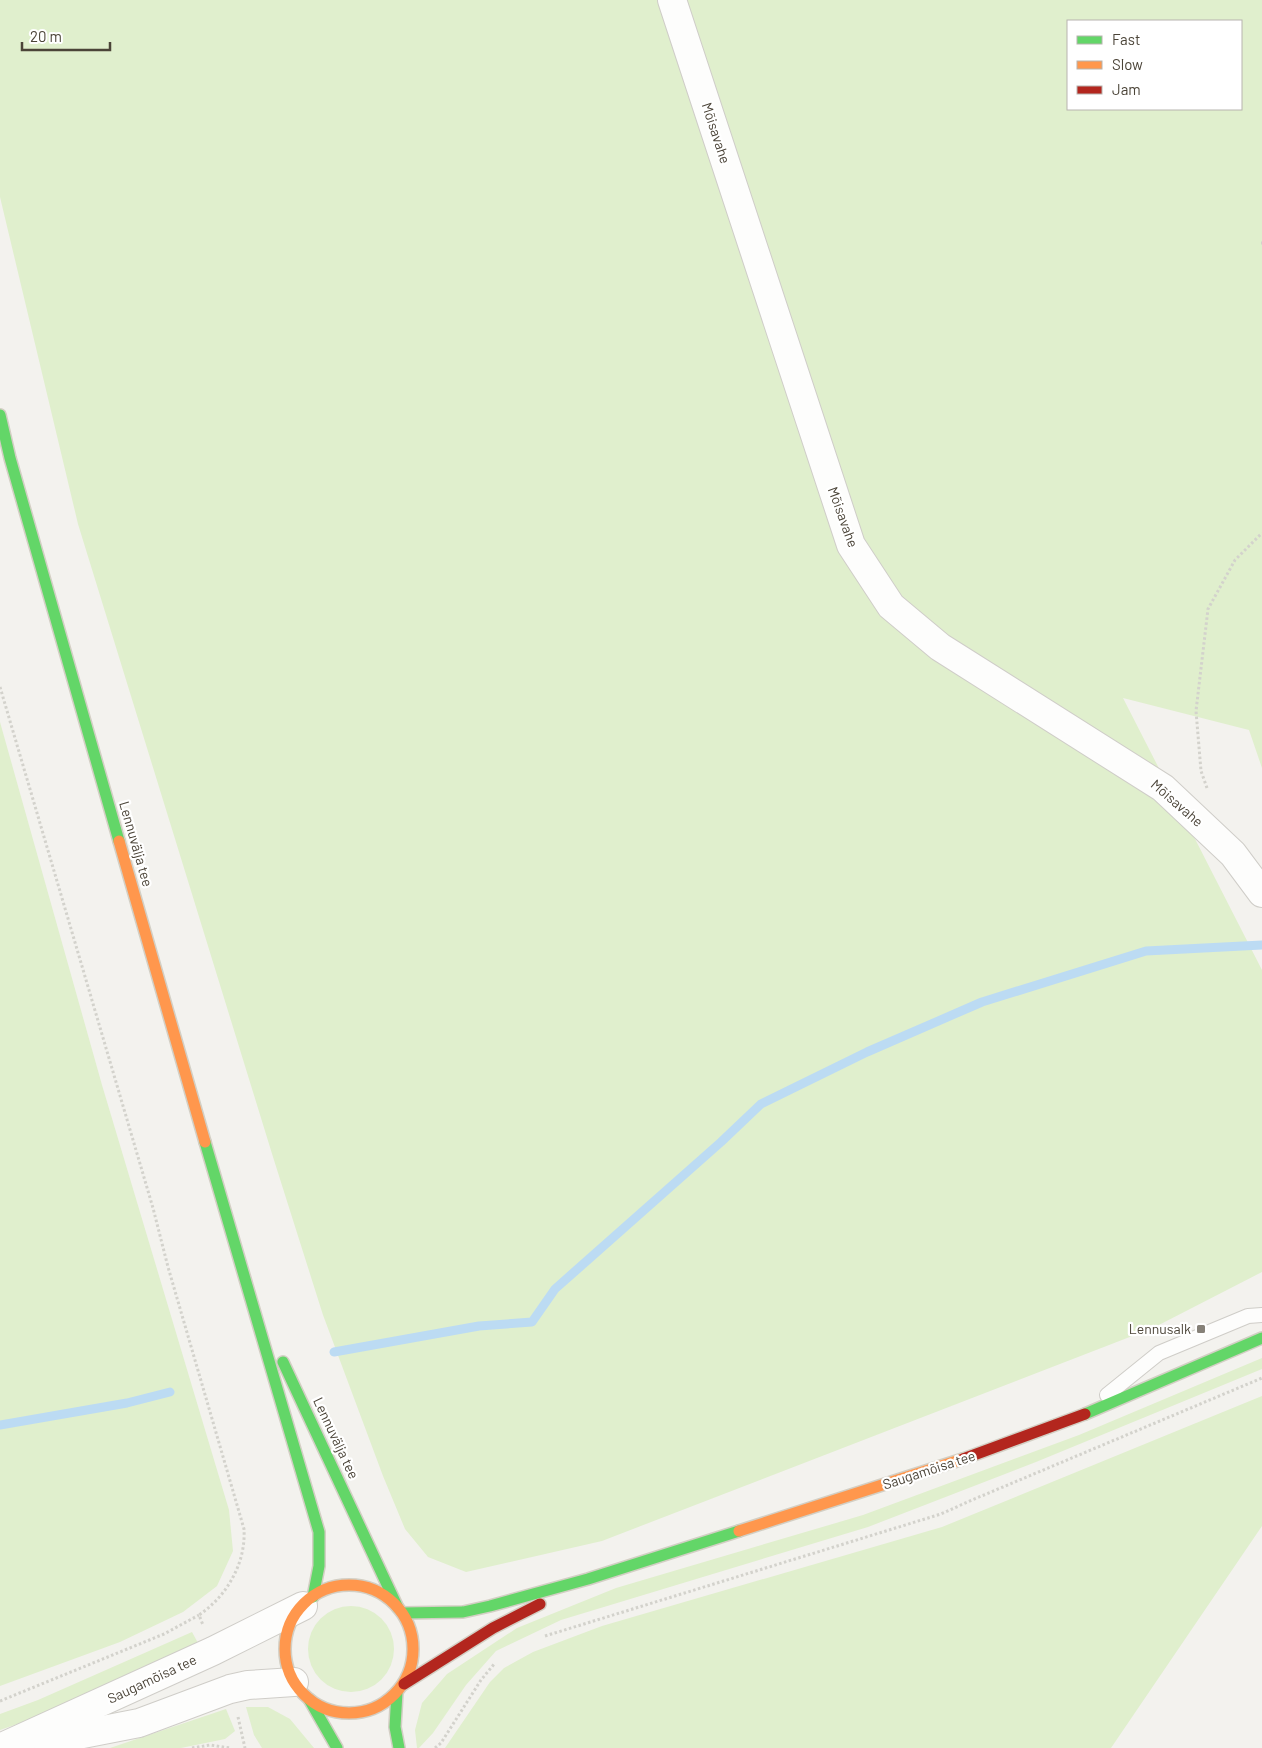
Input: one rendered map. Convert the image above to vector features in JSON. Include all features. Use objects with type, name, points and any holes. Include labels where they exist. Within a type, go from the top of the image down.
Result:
[{"type":"main road","name":"Lennuvälja tee","points":[[0,414],[10,458],[245,1281],[319,1532],[319,1566],[308,1601]]},
{"type":"main road","name":"Lennuvälja tee","points":[[245,1281],[401,1611]]},
{"type":"main road","name":"Saugamõisa tee","points":[[401,1611],[463,1612],[588,1579],[944,1466],[1081,1416],[1262,1338]]},
{"type":"main road","name":"Saugamõisa tee","points":[[400,1688],[493,1628],[588,1579]]},
{"type":"main road","points":[[302,1691],[328,1710],[349,1714],[370,1710],[389,1700],[400,1688],[412,1665],[413,1644],[410,1629],[401,1611],[389,1599],[378,1592],[365,1587],[338,1586],[308,1601],[291,1623],[286,1643],[287,1663],[302,1691],[337,1748]]},
{"type":"main road","points":[[399,1748],[395,1727],[400,1688]]},
{"type":"street","name":"Mõisavahe","points":[[672,0],[850,545],[870,576],[891,606],[940,647],[1163,788],[1233,854],[1262,893]]},
{"type":"street","name":"Saugamõisa tee","points":[[0,1748],[213,1651],[308,1601]]},
{"type":"street","points":[[14,1748],[139,1723],[230,1689],[248,1685],[302,1691]]},
{"type":"lane","points":[[1081,1416],[1159,1353],[1248,1316],[1262,1315]]},
{"type":"path","points":[[1208,789],[1200,771],[1196,711],[1208,609],[1235,560],[1262,533]]},
{"type":"path","points":[[0,687],[153,1208],[168,1267],[244,1529],[245,1542],[236,1572],[229,1586],[212,1607],[199,1616],[164,1634],[0,1700]]},
{"type":"path","points":[[540,1638],[941,1514],[1262,1378]]},
{"type":"path","points":[[199,1616],[205,1631]]},
{"type":"path","points":[[435,1748],[441,1743],[487,1672],[500,1660]]},
{"type":"path","points":[[238,1714],[245,1748]]},
{"type":"path","points":[[192,1748],[210,1745],[230,1748]]},
{"type":"green space","points":[[0,0],[1262,0],[1262,768],[1249,730],[1123,698],[1262,970],[1262,1272],[1153,1328],[602,1541],[466,1572],[428,1557],[405,1529],[383,1476],[323,1315],[78,524],[0,197]]},
{"type":"green space","points":[[0,722],[102,1085],[229,1510],[233,1551],[217,1586],[183,1612],[120,1642],[0,1686]]},
{"type":"green space","points":[[1262,1358],[1262,1369],[1036,1462],[868,1527],[561,1620],[496,1651],[466,1685],[433,1733],[417,1748],[415,1730],[422,1703],[447,1674],[517,1628],[616,1588],[863,1515],[1079,1435]]},
{"type":"green space","points":[[1262,1396],[1262,1526],[1111,1748],[445,1748],[490,1682],[504,1668],[533,1652],[602,1626],[942,1527]]},
{"type":"green space","points":[[351,1606],[367,1609],[375,1613],[387,1625],[391,1633],[394,1649],[391,1665],[387,1673],[375,1685],[367,1689],[351,1692],[335,1689],[327,1685],[315,1673],[311,1665],[308,1649],[311,1633],[315,1625],[327,1613],[335,1609]]},
{"type":"green space","points":[[192,1632],[198,1643],[159,1664],[72,1705],[0,1730],[0,1714],[38,1700]]},
{"type":"green space","points":[[246,1707],[268,1707],[290,1719],[314,1748],[262,1748],[254,1735]]},
{"type":"green space","points":[[226,1709],[235,1731],[225,1739],[181,1748],[110,1748]]},
{"type":"waterway","points":[[334,1352],[479,1326],[532,1322],[555,1289],[721,1142],[761,1104],[867,1052],[982,1002],[1146,951],[1262,945]]},
{"type":"waterway","points":[[0,1425],[127,1403],[170,1392]]},
{"type":"traffic: fast","points":[[0,415],[10,458],[119,841]]},
{"type":"traffic: fast","points":[[205,1142],[319,1532],[319,1566],[313,1597]]},
{"type":"traffic: fast","points":[[1085,1414],[1262,1338]]},
{"type":"traffic: fast","points":[[283,1362],[398,1608]]},
{"type":"traffic: fast","points":[[403,1613],[463,1612],[490,1606],[588,1579],[739,1531]]},
{"type":"traffic: fast","points":[[397,1692],[395,1727],[399,1748]]},
{"type":"traffic: fast","points":[[309,1699],[337,1748]]},
{"type":"traffic: slow","points":[[119,841],[205,1142]]},
{"type":"traffic: slow","points":[[739,1531],[963,1459]]},
{"type":"traffic: slow","points":[[349,1585],[373,1590],[385,1596],[394,1604],[402,1613],[408,1625],[413,1649],[408,1673],[402,1685],[394,1694],[385,1702],[373,1708],[349,1713],[325,1708],[313,1702],[304,1694],[296,1685],[290,1673],[285,1649],[290,1625],[296,1613],[304,1604],[313,1596],[325,1590],[349,1585]]},
{"type":"traffic: jam","points":[[963,1459],[1085,1414]]},
{"type":"traffic: jam","points":[[404,1684],[493,1628],[540,1604]]},
{"type":"place","name":"Lennusalk","points":[[1201,1329]]}]
